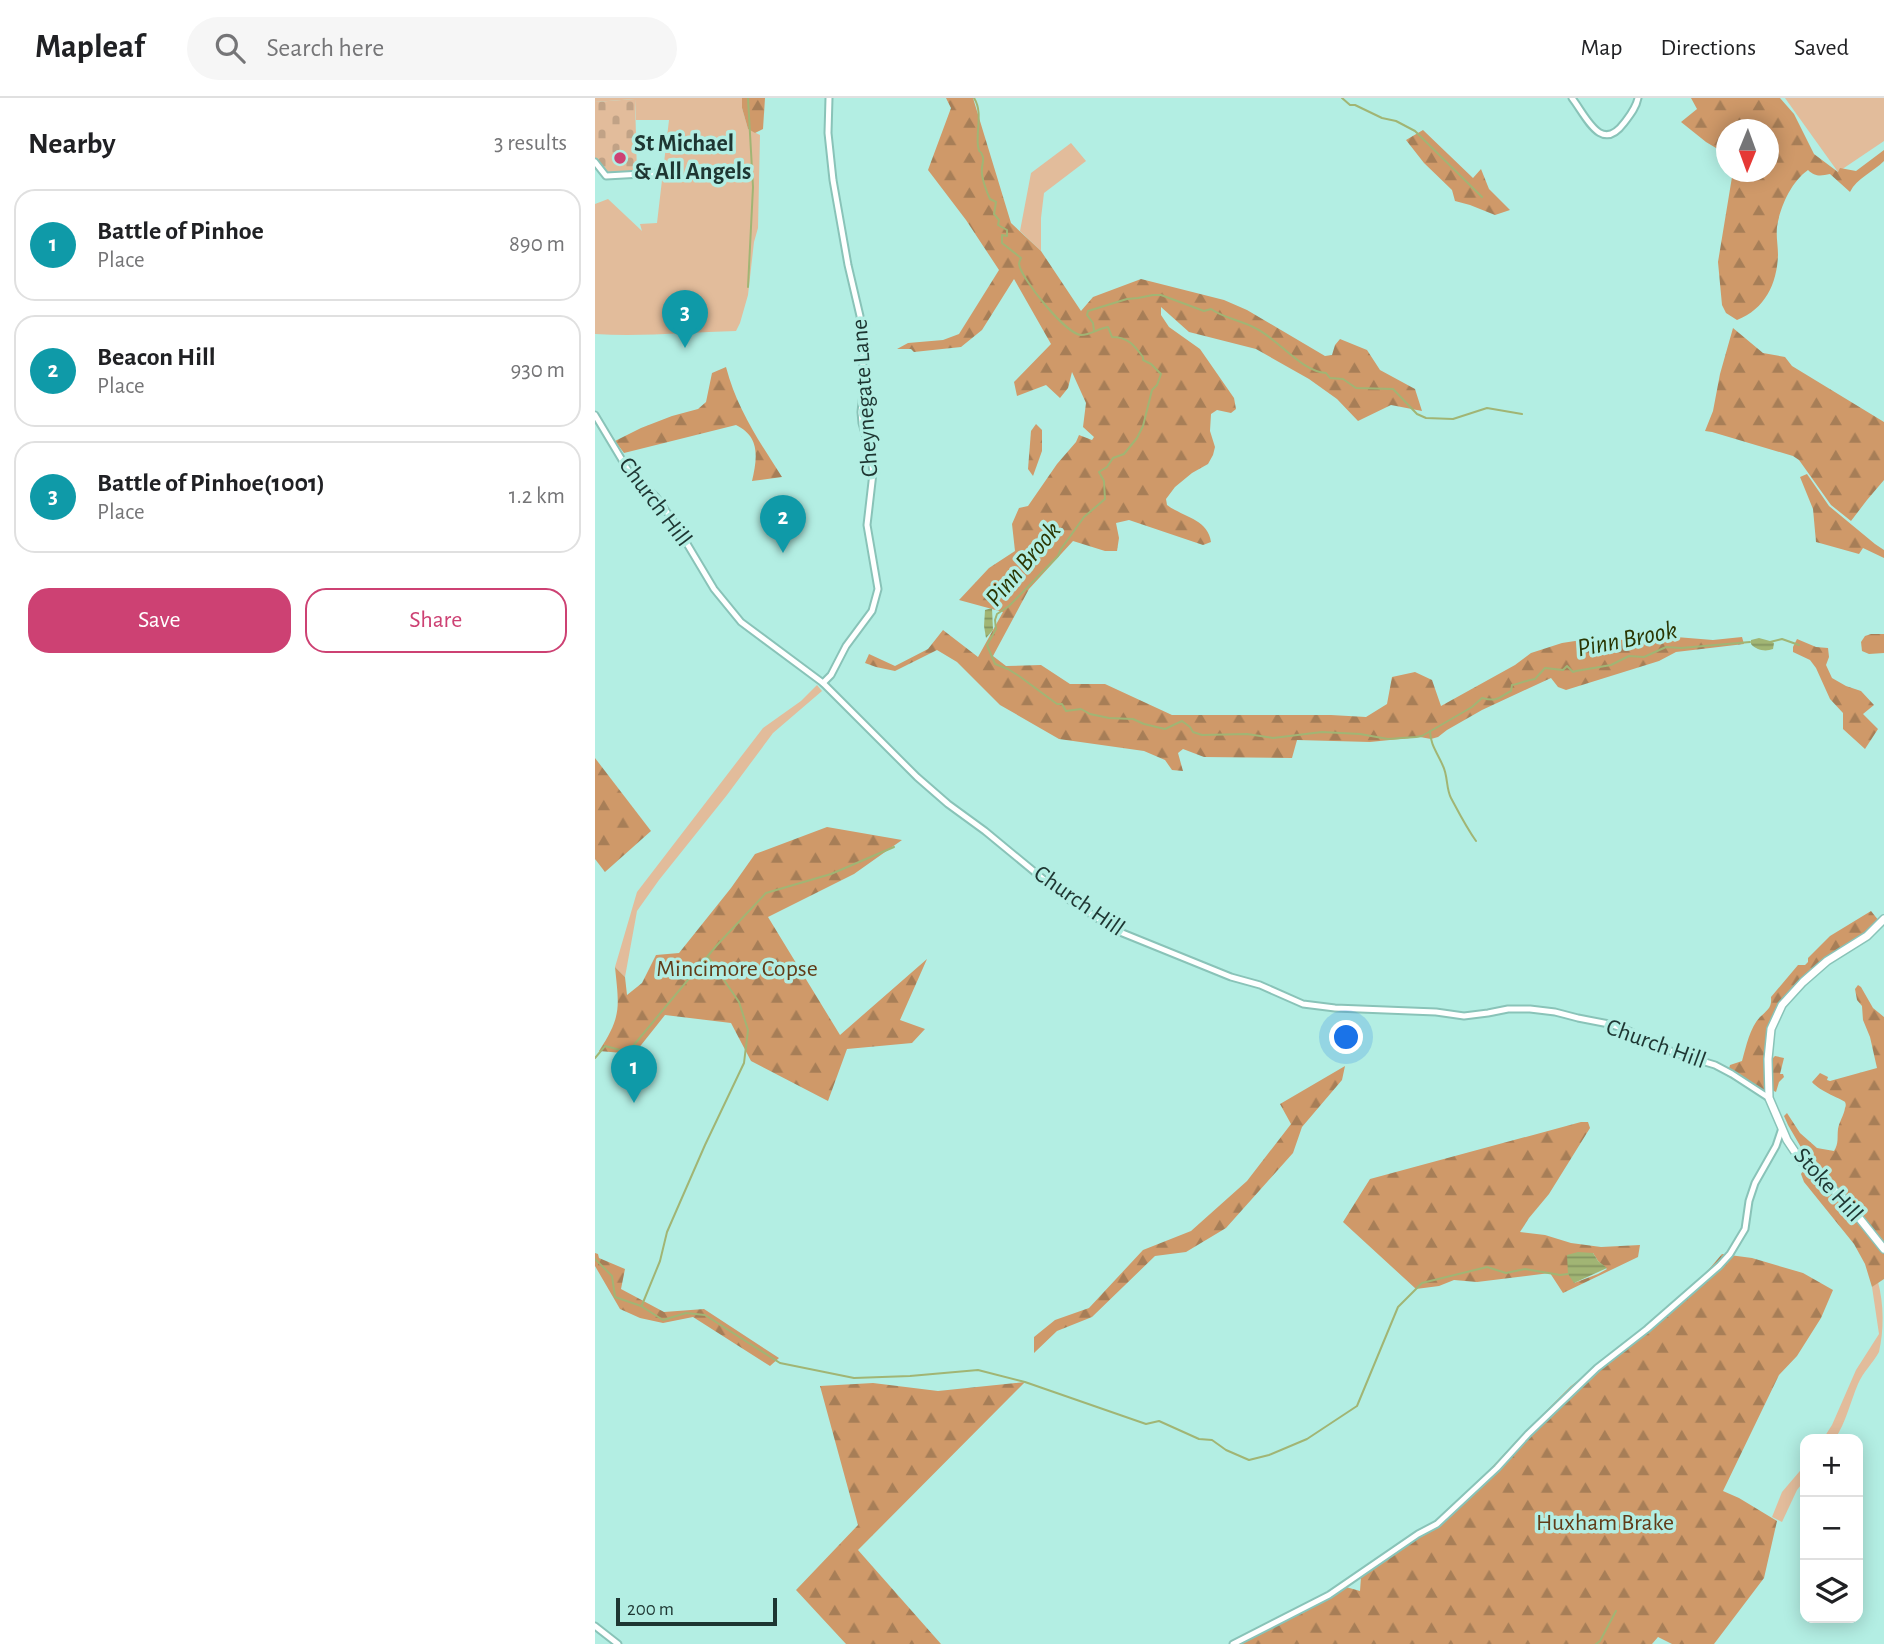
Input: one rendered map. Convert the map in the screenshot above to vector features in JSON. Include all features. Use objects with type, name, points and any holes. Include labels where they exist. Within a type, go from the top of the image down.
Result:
[{"type":"street","name":"Cheynegate Lane","points":[[823,684],[872,611],[878,589],[867,525],[873,473],[861,412],[864,384],[860,316],[833,180],[828,133],[829,98]]},
{"type":"street","points":[[1572,98],[1597,132],[1604,135],[1621,127],[1638,98]]},
{"type":"street","points":[[595,162],[606,176],[660,173]]},
{"type":"street","name":"Church Hill","points":[[595,415],[628,470],[656,496],[714,589],[741,622],[823,684],[947,804],[985,831],[1065,897],[1115,930],[1303,1004],[1428,1011],[1464,1016],[1509,1009],[1530,1009],[1609,1024],[1675,1054],[1715,1065],[1769,1098]]},
{"type":"street","name":"Stoke Hill","points":[[1884,919],[1867,936],[1827,961],[1782,1005],[1771,1029],[1767,1059],[1769,1098],[1787,1140],[1801,1161],[1844,1199],[1884,1249]]},
{"type":"street","points":[[1233,1644],[1329,1595],[1437,1524],[1597,1368],[1657,1321],[1719,1266],[1730,1254],[1745,1229],[1755,1182],[1778,1141],[1782,1128]]},
{"type":"street","points":[[1778,1141],[1787,1140]]},
{"type":"street","points":[[595,1626],[618,1644]]},
{"type":"green space","points":[[595,98],[742,98],[748,129],[760,135],[758,228],[748,295],[736,331],[648,335],[595,334],[595,204],[608,199],[642,231],[640,224],[657,223],[669,120],[636,120],[635,99],[595,102]]},
{"type":"green space","points":[[742,98],[765,98],[763,129],[755,133],[748,129]]},
{"type":"green space","points":[[946,98],[973,98],[1011,223],[1041,251],[1081,311],[1093,297],[1141,279],[1224,300],[1247,310],[1325,356],[1332,355],[1340,339],[1367,350],[1380,370],[1415,389],[1422,411],[1391,405],[1358,421],[1337,399],[1309,379],[1256,349],[1189,332],[1161,307],[1161,315],[1169,327],[1200,349],[1234,398],[1236,409],[1231,413],[1217,410],[1211,414],[1210,431],[1215,447],[1208,464],[1175,487],[1166,499],[1167,505],[1200,523],[1209,534],[1211,542],[1203,545],[1129,520],[1116,523],[1119,538],[1117,551],[1105,551],[1073,541],[1029,589],[993,656],[1006,666],[1041,665],[1070,684],[1105,684],[1172,715],[1366,717],[1387,704],[1392,677],[1415,672],[1432,680],[1441,706],[1515,665],[1531,653],[1562,643],[1588,639],[1632,641],[1676,637],[1713,640],[1742,637],[1744,644],[1676,652],[1659,661],[1566,690],[1558,687],[1551,678],[1482,710],[1431,739],[1420,737],[1370,742],[1297,740],[1292,758],[1204,757],[1183,749],[1178,753],[1183,771],[1172,770],[1165,760],[1144,751],[1059,739],[1000,705],[957,662],[937,650],[895,671],[865,663],[869,654],[895,666],[928,649],[943,630],[978,657],[1003,612],[959,600],[989,568],[1015,551],[1012,524],[1019,508],[1028,506],[1079,435],[1092,440],[1094,437],[1083,427],[1086,403],[1072,372],[1068,388],[1060,398],[1046,385],[1017,396],[1014,382],[1051,344],[1014,279],[982,330],[961,347],[914,352],[911,349],[897,349],[908,343],[943,340],[959,334],[999,270],[928,170],[951,108]]},
{"type":"green space","points":[[1691,98],[1780,98],[1794,114],[1814,154],[1838,172],[1840,168],[1856,171],[1884,150],[1884,161],[1861,179],[1850,192],[1830,174],[1818,175],[1808,170],[1796,181],[1778,219],[1777,266],[1772,285],[1755,309],[1737,320],[1726,313],[1722,305],[1718,262],[1731,182],[1779,182],[1779,119],[1716,119],[1716,148],[1681,122],[1697,109]]},
{"type":"green space","points":[[1785,98],[1884,98],[1884,141],[1838,172]]},
{"type":"green space","points":[[635,99],[637,174],[606,176],[595,159],[595,102]]},
{"type":"green space","points":[[1423,130],[1473,178],[1481,169],[1489,189],[1510,210],[1495,215],[1455,201],[1452,190],[1424,163],[1406,140]]},
{"type":"green space","points":[[1071,143],[1086,161],[1044,193],[1041,251],[1020,231],[1031,173]]},
{"type":"green space","points":[[1733,328],[1763,353],[1785,357],[1792,366],[1884,422],[1884,480],[1851,521],[1831,505],[1799,460],[1793,456],[1705,431],[1713,411]]},
{"type":"green space","points":[[726,367],[742,411],[782,477],[752,481],[756,457],[753,442],[744,430],[736,425],[624,453],[615,441],[672,416],[698,409],[706,402],[712,373]]},
{"type":"green space","points":[[1036,424],[1042,430],[1042,451],[1033,476],[1028,469],[1031,431]]},
{"type":"green space","points":[[1807,474],[1829,506],[1884,550],[1884,558],[1863,548],[1859,554],[1816,542],[1813,509],[1800,477]]},
{"type":"green space","points":[[1884,634],[1884,653],[1869,654],[1862,651],[1861,642],[1865,636]]},
{"type":"green space","points":[[1797,639],[1816,647],[1828,648],[1826,665],[1832,678],[1861,691],[1874,705],[1863,714],[1878,729],[1865,749],[1843,729],[1843,713],[1830,699],[1816,668],[1810,660],[1793,652]]},
{"type":"green space","points":[[817,685],[822,691],[773,733],[637,911],[625,977],[615,967],[637,892],[763,728],[801,701]]},
{"type":"green space","points":[[595,758],[651,831],[605,872],[595,859]]},
{"type":"green space","name":"Mincimore Copse","points":[[827,827],[902,840],[854,874],[768,917],[840,1035],[927,959],[900,1020],[925,1029],[912,1043],[847,1049],[828,1101],[751,1061],[731,1023],[665,1015],[634,1054],[599,1051],[612,1029],[617,1011],[615,967],[625,977],[627,995],[642,983],[656,955],[679,953],[755,854]]},
{"type":"green space","points":[[1871,911],[1879,921],[1864,937],[1826,958],[1808,972],[1777,1008],[1768,1029],[1764,1055],[1784,1058],[1780,1074],[1784,1077],[1776,1092],[1770,1089],[1764,1097],[1727,1076],[1730,1065],[1742,1061],[1751,1032],[1770,1006],[1771,997],[1798,965],[1805,965],[1808,958],[1830,936]]},
{"type":"green space","points":[[1858,985],[1873,1008],[1884,1017],[1884,1279],[1872,1287],[1865,1264],[1854,1244],[1804,1182],[1801,1174],[1809,1161],[1784,1116],[1787,1113],[1800,1133],[1817,1148],[1834,1151],[1846,1106],[1844,1101],[1812,1082],[1820,1073],[1830,1081],[1877,1068],[1863,1020],[1862,1006],[1857,1000],[1855,989]]},
{"type":"green space","points":[[1345,1066],[1342,1080],[1302,1127],[1293,1153],[1226,1228],[1186,1252],[1155,1256],[1092,1317],[1057,1331],[1034,1353],[1034,1337],[1055,1320],[1089,1308],[1143,1250],[1191,1231],[1247,1181],[1291,1124],[1280,1104]]},
{"type":"green space","points":[[1588,1122],[1590,1128],[1549,1194],[1520,1232],[1601,1247],[1640,1245],[1638,1257],[1563,1293],[1550,1273],[1477,1282],[1454,1280],[1439,1286],[1416,1289],[1343,1222],[1370,1179]],"holes":[[[1593,1253],[1607,1269],[1574,1283]]]},
{"type":"green space","points":[[595,1253],[599,1258],[625,1269],[621,1289],[664,1312],[704,1309],[779,1358],[770,1366],[693,1317],[663,1323],[640,1318],[620,1309],[595,1266]]},
{"type":"green space","name":"Huxham Brake","points":[[1722,1254],[1752,1258],[1803,1273],[1833,1290],[1821,1318],[1797,1356],[1779,1375],[1723,1491],[1777,1521],[1764,1578],[1714,1644],[1672,1644],[1658,1637],[1652,1644],[1234,1644],[1346,1587],[1360,1591],[1361,1577],[1436,1522],[1571,1386],[1685,1297]]},
{"type":"green space","points":[[1878,1282],[1883,1317],[1879,1352],[1860,1380],[1838,1434],[1826,1434],[1856,1370],[1879,1334],[1872,1287]]},
{"type":"green space","points":[[1025,1382],[858,1550],[941,1644],[846,1644],[796,1590],[858,1525],[820,1386],[873,1383],[938,1391]]},
{"type":"green space","points":[[1800,1471],[1800,1486],[1782,1522],[1772,1517],[1782,1492]]},
{"type":"shaded area","points":[[992,608],[993,630],[986,638],[985,610]]},
{"type":"shaded area","points":[[1759,638],[1774,643],[1773,649],[1758,649],[1751,644],[1751,640]]},
{"type":"shaded area","points":[[1578,1252],[1593,1253],[1607,1268],[1574,1283],[1568,1274],[1567,1255]]},
{"type":"waterway","points":[[748,98],[753,187],[748,287]]},
{"type":"waterway","name":"Pinn Brook","points":[[974,98],[979,115],[978,146],[983,157],[984,182],[990,199],[996,202],[994,214],[999,220],[998,225],[1007,230],[1007,236],[1002,235],[1002,243],[1021,258],[1019,264],[1027,281],[1065,326],[1081,335],[1108,327],[1112,337],[1130,342],[1143,360],[1161,374],[1152,390],[1143,426],[1137,438],[1124,454],[1113,458],[1107,467],[1099,472],[1104,481],[1105,499],[1084,517],[1058,556],[1009,606],[997,614],[996,629],[987,645],[995,664],[1019,676],[1057,704],[1062,704],[1066,711],[1081,709],[1090,714],[1133,719],[1165,729],[1182,721],[1193,732],[1202,735],[1247,734],[1273,738],[1322,732],[1388,739],[1422,736],[1472,707],[1482,698],[1498,699],[1511,691],[1512,685],[1535,679],[1545,668],[1563,670],[1567,666],[1573,672],[1611,665],[1629,656],[1644,657],[1666,647],[1750,642]]},
{"type":"waterway","points":[[1342,98],[1350,105],[1396,121],[1415,131],[1482,197]]},
{"type":"waterway","points":[[1094,331],[1093,323],[1087,315],[1088,311],[1127,299],[1161,295],[1204,311],[1211,309],[1251,326],[1266,334],[1308,367],[1326,373],[1330,378],[1343,379],[1356,388],[1393,389],[1417,414],[1426,418],[1453,419],[1487,408],[1522,414]]},
{"type":"waterway","name":"Pinn Brook","points":[[1770,642],[1782,639],[1799,645]]},
{"type":"waterway","points":[[1430,731],[1433,745],[1445,770],[1449,794],[1476,841]]},
{"type":"waterway","points":[[595,1058],[605,1046],[628,1052],[717,945],[766,893],[831,874],[894,847]]},
{"type":"waterway","points":[[642,1305],[660,1261],[667,1232],[744,1063],[748,1030],[739,1002],[709,958]]},
{"type":"waterway","points":[[595,1259],[612,1276],[615,1297],[641,1306],[663,1320],[686,1313],[705,1315],[780,1363],[854,1378],[978,1370],[1025,1382],[1146,1424],[1159,1421],[1199,1439],[1212,1440],[1226,1450],[1249,1460],[1269,1455],[1307,1439],[1357,1406],[1398,1307],[1422,1283],[1487,1267],[1506,1273],[1525,1269],[1568,1274]]},
{"type":"waterway","points":[[1596,1644],[1616,1611]]},
{"type":"place","name":"St Michael & All Angels","points":[[620,158]]},
{"type":"place","name":"Battle of Pinhoe(1001)","points":[[685,348]]},
{"type":"place","name":"Beacon Hill","points":[[783,553]]},
{"type":"place","name":"Battle of Pinhoe","points":[[634,1103]]}]
